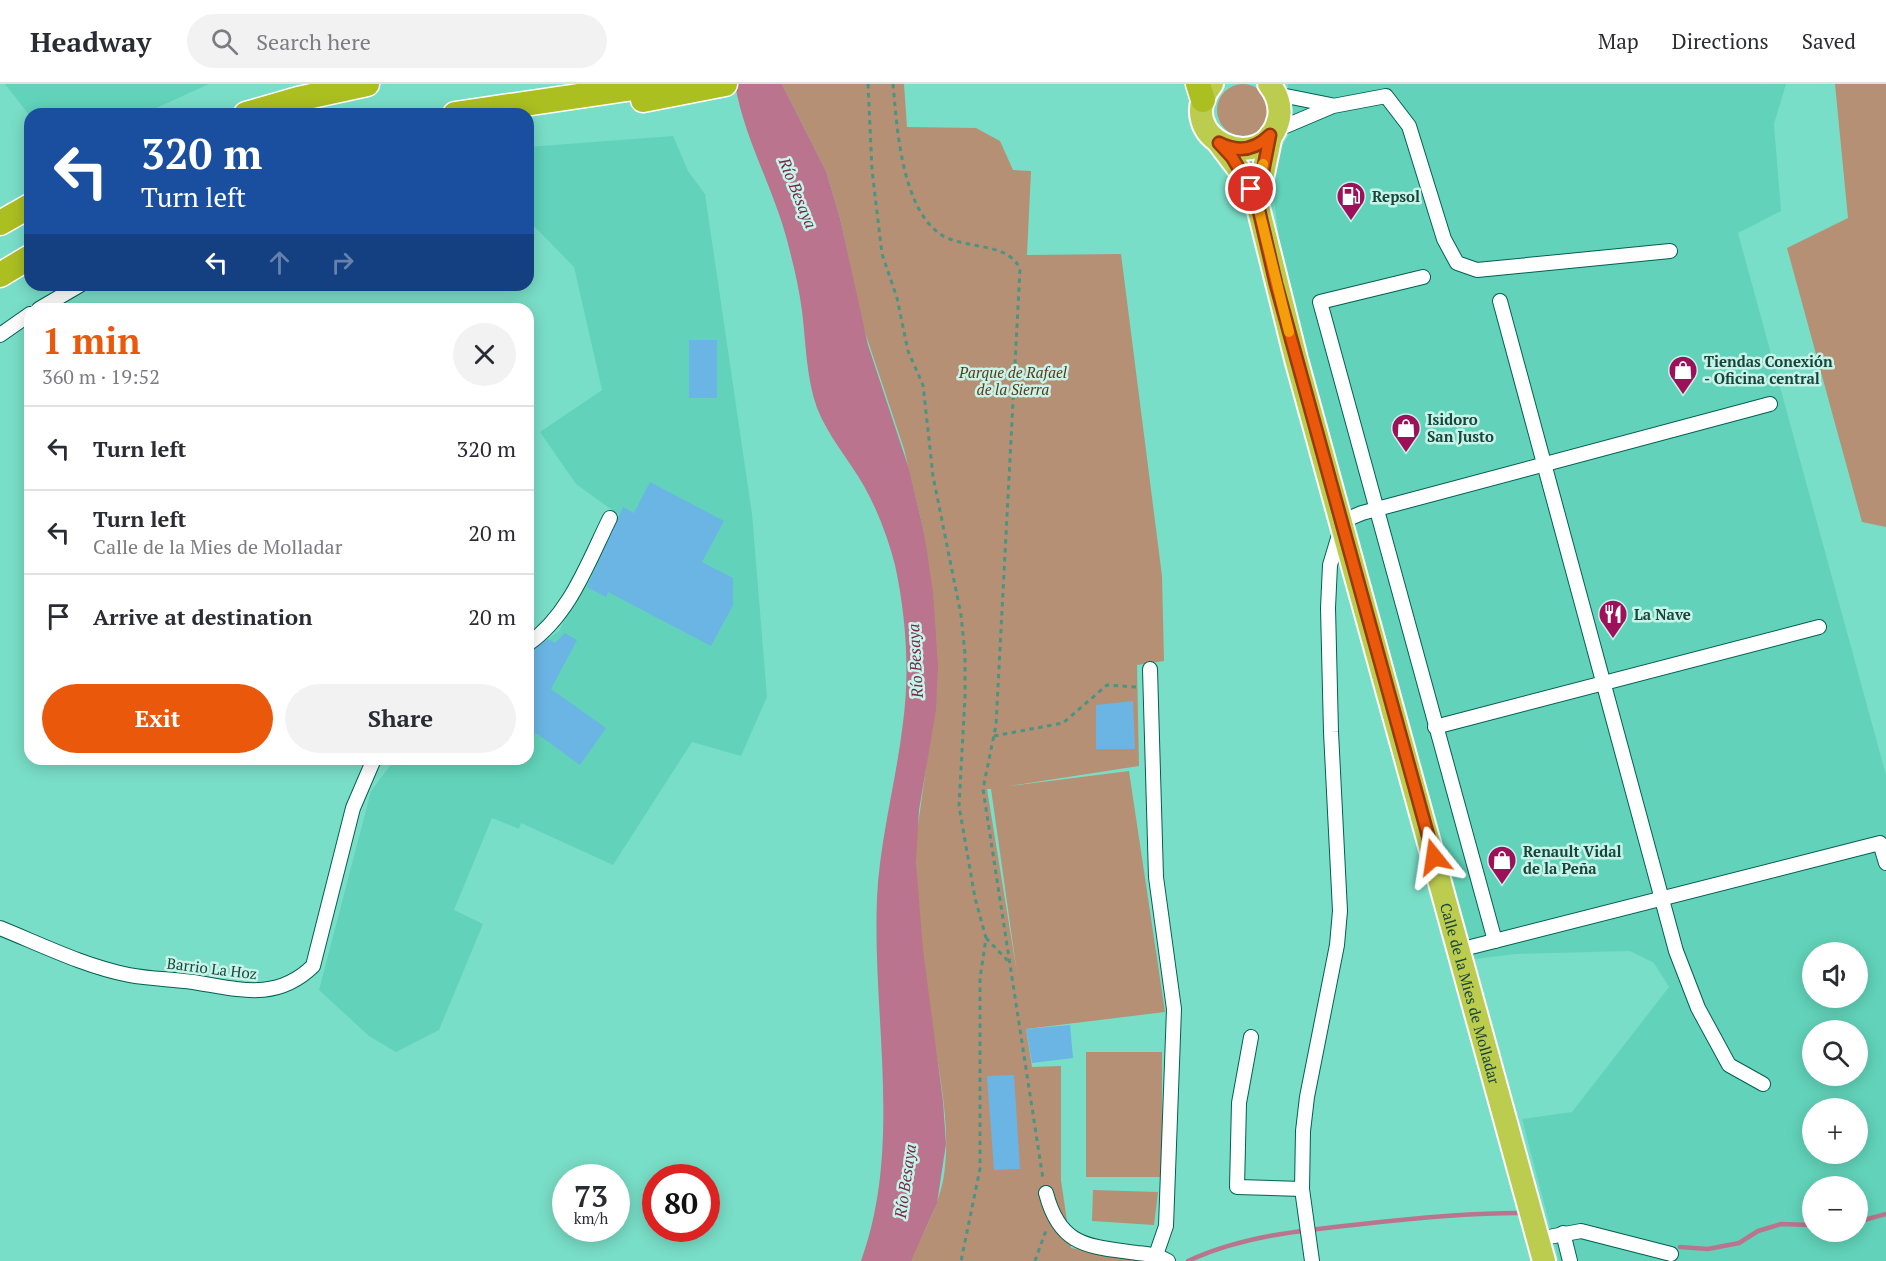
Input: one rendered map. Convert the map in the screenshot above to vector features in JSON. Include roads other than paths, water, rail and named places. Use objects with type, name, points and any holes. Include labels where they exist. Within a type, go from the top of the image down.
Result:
[{"type":"highway","points":[[267,108],[367,84]]},
{"type":"highway","points":[[503,108],[655,89],[725,84]]},
{"type":"highway","points":[[534,116],[655,89]]},
{"type":"highway","name":"Calle de la Mies de Molladar","points":[[1205,89],[1204,124],[1244,176],[1257,202],[1276,284],[1544,1261]]},
{"type":"highway","name":"Calle de la Mies de Molladar","points":[[1257,202],[1272,133],[1280,113],[1272,89]]},
{"type":"highway","points":[[1219,143],[1242,150],[1258,146],[1272,133]]},
{"type":"highway","points":[[0,223],[24,209]]},
{"type":"highway","points":[[0,275],[24,261]]},
{"type":"street","points":[[1272,89],[1333,106]]},
{"type":"street","points":[[1272,133],[1333,106],[1386,90],[1409,126],[1444,239],[1457,263],[1477,270],[1670,251]]},
{"type":"street","points":[[1423,277],[1320,302],[1495,941]]},
{"type":"street","points":[[49,303],[70,291]]},
{"type":"street","points":[[1500,302],[1664,898],[1676,951],[1712,1037],[1730,1065],[1763,1084]]},
{"type":"street","points":[[0,334],[24,318]]},
{"type":"street","points":[[1312,1257],[1305,1224],[1302,1154],[1307,1097],[1337,945],[1340,911],[1331,732],[1328,608],[1330,566],[1342,525],[1350,518],[1375,509],[1770,404]]},
{"type":"street","points":[[534,640],[544,633],[574,592],[610,518]]},
{"type":"street","points":[[1435,726],[1819,627]]},
{"type":"street","points":[[1046,1193],[1051,1214],[1083,1245],[1163,1258],[1174,1009],[1156,877],[1150,669]]},
{"type":"street","name":"Barrio La Hoz","points":[[0,928],[84,963],[130,975],[258,992],[280,987],[301,978],[313,966],[353,808],[371,765]]},
{"type":"street","points":[[1459,950],[1880,843],[1886,863]]},
{"type":"street","points":[[1251,1037],[1239,1102],[1237,1187],[1302,1189]]},
{"type":"street","points":[[1538,1239],[1581,1231],[1671,1254]]},
{"type":"street","points":[[1563,1233],[1570,1261]]},
{"type":"water","name":"Río Besaya","points":[[735,84],[782,84],[826,171],[840,218],[868,345],[909,469],[924,532],[933,592],[938,666],[936,710],[919,810],[916,862],[923,950],[943,1101],[946,1144],[937,1203],[911,1261],[861,1261],[874,1217],[881,1172],[883,1081],[877,898],[881,854],[905,703],[906,644],[902,604],[895,565],[878,515],[864,486],[817,408],[807,360],[796,275],[781,220],[745,124]]},
{"type":"waterway","points":[[1188,1261],[1209,1252],[1273,1235],[1421,1218],[1518,1213]]},
{"type":"waterway","points":[[1868,1219],[1886,1214]]},
{"type":"waterway","points":[[1680,1247],[1708,1249],[1739,1243],[1758,1231],[1781,1224],[1802,1225]]},
{"type":"place","name":"Repsol","points":[[1351,222]]},
{"type":"place","name":"Tiendas Conexión - Oficina central","points":[[1683,396]]},
{"type":"place","name":"Isidoro San Justo","points":[[1406,454]]},
{"type":"place","name":"La Nave","points":[[1613,640]]},
{"type":"place","name":"Renault Vidal de la Peña","points":[[1502,886]]},
{"type":"park label","name":"Parque de Rafael de la Sierra","points":[[1013,380]]}]
